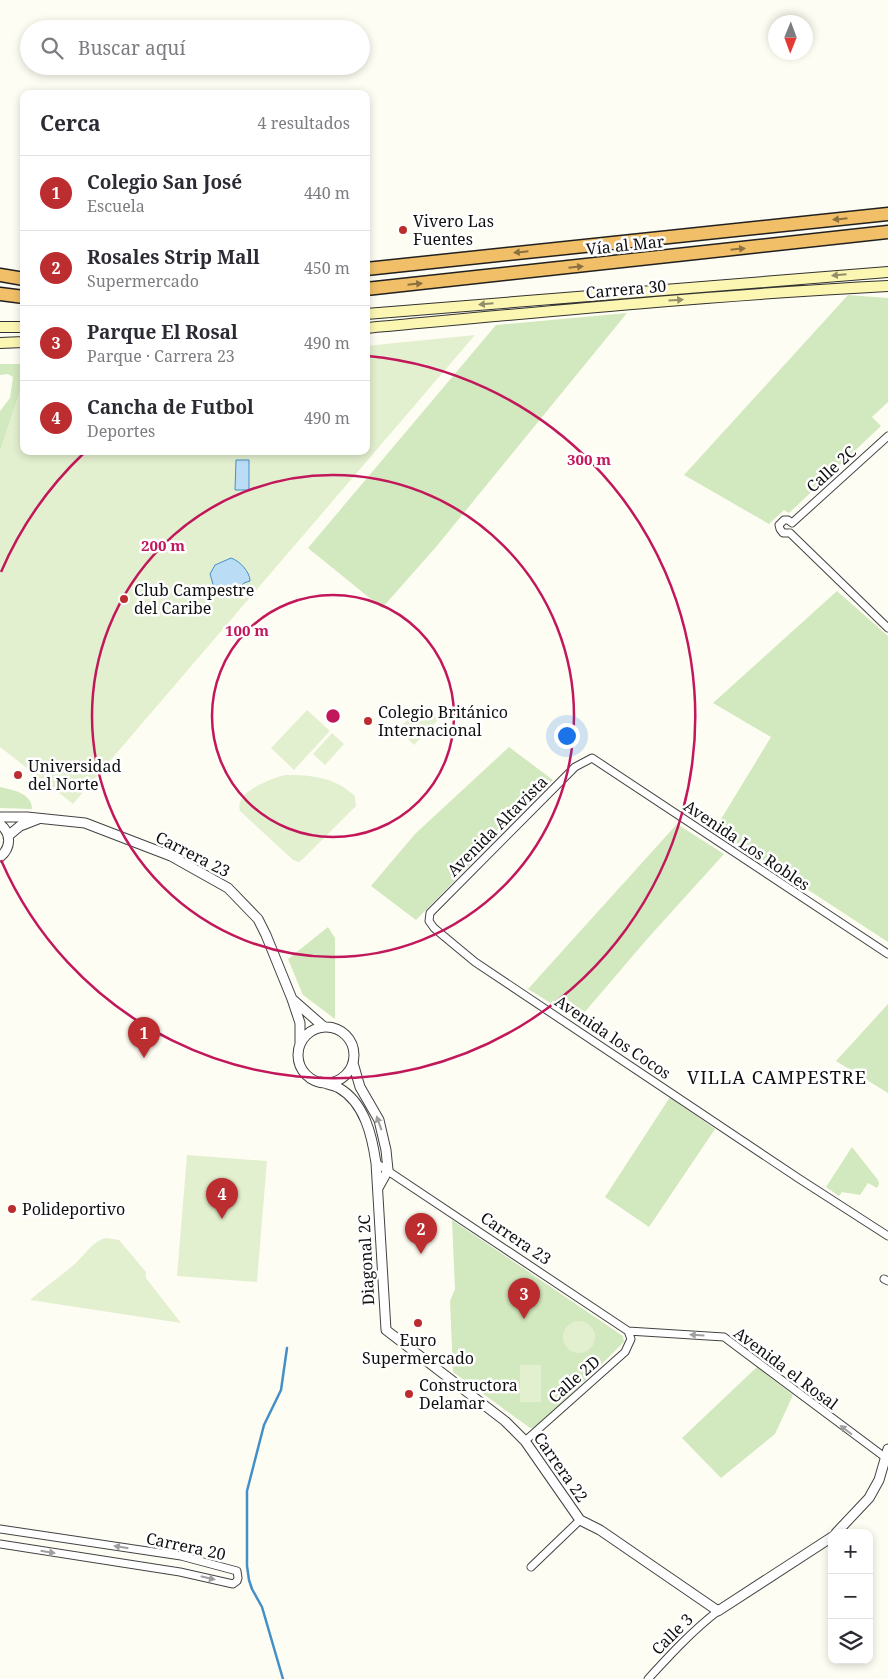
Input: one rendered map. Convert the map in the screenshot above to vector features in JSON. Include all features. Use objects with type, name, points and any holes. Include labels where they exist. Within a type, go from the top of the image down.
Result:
[{"type":"highway","name":"Vía al Mar","points":[[370,269],[888,214]]},
{"type":"highway","name":"Vía al Mar","points":[[370,289],[888,232]]},
{"type":"highway","points":[[0,276],[20,278]]},
{"type":"highway","points":[[0,294],[20,296]]},
{"type":"main road","name":"Carrera 30","points":[[370,314],[888,272]]},
{"type":"main road","name":"Carrera 30","points":[[370,328],[648,302],[888,286]]},
{"type":"main road","points":[[0,327],[20,327]]},
{"type":"main road","points":[[1,343],[20,342]]},
{"type":"street","name":"Calle 2C","points":[[792,523],[888,436]]},
{"type":"street","points":[[790,533],[793,527],[792,523],[786,520],[782,521],[779,525],[781,531],[785,534],[790,533],[888,628]]},
{"type":"street","name":"Avenida Altavista","points":[[429,920],[430,914],[575,767],[592,758]]},
{"type":"street","name":"Avenida Los Robles","points":[[592,758],[888,954]]},
{"type":"street","name":"Carrera 23","points":[[0,817],[37,817],[76,821],[93,825],[171,856],[228,888],[258,919],[292,999],[300,1023],[300,1045]]},
{"type":"street","name":"Carrera 23","points":[[8,836],[25,823],[49,819]]},
{"type":"street","points":[[0,824],[7,831],[8,836],[8,847],[0,857]]},
{"type":"street","name":"Avenida los Cocos","points":[[429,920],[434,928],[475,962],[888,1236]]},
{"type":"street","name":"Carrera 23","points":[[292,999],[324,1027]]},
{"type":"street","points":[[376,1163],[369,1128],[353,1101],[339,1088],[312,1079],[304,1072],[298,1054],[300,1045],[309,1033],[324,1027],[338,1030],[348,1038],[354,1050],[353,1063],[360,1087],[379,1120],[386,1150],[388,1170],[378,1188]]},
{"type":"street","points":[[321,1082],[329,1083],[344,1077],[353,1063]]},
{"type":"street","name":"Carrera 23","points":[[376,1163],[628,1331]]},
{"type":"street","name":"Diagonal 2C","points":[[376,1163],[386,1330]]},
{"type":"street","name":"Carrera 22","points":[[386,1330],[505,1421],[524,1441],[580,1520],[600,1530],[718,1611]]},
{"type":"street","name":"Calle 2D","points":[[524,1441],[625,1352],[631,1339],[628,1331]]},
{"type":"street","name":"Avenida el Rosal","points":[[628,1331],[724,1337],[887,1454]]},
{"type":"street","points":[[840,1529],[869,1498],[879,1480],[887,1454]]},
{"type":"street","points":[[531,1567],[580,1520]]},
{"type":"street","name":"Carrera 20","points":[[0,1529],[181,1556],[237,1571],[238,1578],[237,1582],[233,1584],[180,1572],[0,1544]]},
{"type":"street","points":[[718,1611],[828,1540]]},
{"type":"street","name":"Calle 3","points":[[648,1679],[706,1620],[718,1611]]},
{"type":"green space","points":[[848,295],[888,298],[888,402],[872,417],[881,426],[789,513],[784,510],[769,524],[684,475]]},
{"type":"green space","points":[[627,313],[436,547],[382,608],[308,548],[496,325]]},
{"type":"green space","name":"Club Campestre del Caribe","points":[[475,335],[73,804],[0,747],[0,452],[20,391],[20,455],[370,455],[370,346]]},
{"type":"green space","points":[[0,364],[20,364],[20,391],[0,452],[0,411],[10,398],[13,377],[8,374],[0,375]]},
{"type":"green space","points":[[837,591],[888,636],[888,942],[715,829],[771,737],[713,703]]},
{"type":"green space","points":[[423,705],[438,720],[414,745],[398,729]]},
{"type":"green space","points":[[307,710],[330,731],[294,770],[271,748]]},
{"type":"green space","points":[[332,733],[344,744],[325,765],[313,754]]},
{"type":"green space","points":[[509,747],[553,780],[416,920],[371,886],[415,834]]},
{"type":"green space","points":[[285,775],[323,778],[339,785],[355,796],[356,806],[299,862],[293,860],[240,811],[242,798],[248,792],[263,783]]},
{"type":"green space","points":[[0,787],[21,793],[29,799],[32,809],[0,808]]},
{"type":"green space","points":[[677,824],[724,854],[648,938],[578,1020],[528,989]]},
{"type":"green space","points":[[328,927],[335,938],[335,1019],[303,995],[288,959]]},
{"type":"green space","points":[[888,1004],[888,1093],[836,1061]]},
{"type":"green space","points":[[670,1097],[715,1129],[649,1227],[605,1197]]},
{"type":"green space","points":[[852,1147],[878,1180],[879,1184],[877,1188],[868,1183],[860,1195],[842,1192],[839,1196],[826,1187]]},
{"type":"green space","points":[[187,1155],[267,1161],[257,1282],[177,1276]]},
{"type":"green space","points":[[452,1220],[623,1336],[624,1342],[538,1427],[530,1428],[453,1372],[450,1301],[455,1289]]},
{"type":"green space","points":[[106,1238],[119,1240],[146,1272],[146,1278],[181,1323],[30,1300],[76,1263],[93,1245]]},
{"type":"green space","points":[[579,1321],[585,1322],[590,1326],[594,1331],[594,1343],[590,1348],[585,1352],[579,1353],[573,1352],[568,1348],[564,1343],[563,1337],[564,1331],[568,1326],[573,1322]]},
{"type":"green space","points":[[520,1365],[541,1365],[541,1402],[520,1402]]},
{"type":"green space","points":[[757,1367],[793,1395],[775,1434],[721,1478],[682,1438]]},
{"type":"water","points":[[236,460],[249,460],[249,490],[235,490]]},
{"type":"water","points":[[231,558],[244,567],[250,581],[244,583],[232,597],[221,597],[215,591],[210,574],[215,565]]},
{"type":"waterway","points":[[283,1679],[262,1607],[249,1580],[247,1566],[247,1491],[264,1425],[281,1390],[287,1348]]},
{"type":"place","name":"Vivero Las Fuentes","points":[[403,230]]},
{"type":"place","name":"Club Campestre del Caribe","points":[[124,599]]},
{"type":"place","name":"Colegio Británico Internacional","points":[[368,721]]},
{"type":"place","name":"Universidad del Norte","points":[[18,775]]},
{"type":"place","name":"Colegio San José","points":[[144,1058]]},
{"type":"place","name":"Polideportivo","points":[[12,1209]]},
{"type":"place","name":"Cancha de Futbol","points":[[222,1219]]},
{"type":"place","name":"Rosales Strip Mall","points":[[421,1254]]},
{"type":"place","name":"Parque El Rosal","points":[[524,1319]]},
{"type":"place","name":"Euro Supermercado","points":[[418,1323]]},
{"type":"place","name":"Constructora Delamar","points":[[409,1394]]},
{"type":"district","name":"VILLA CAMPESTRE","points":[[777,1077]]}]
